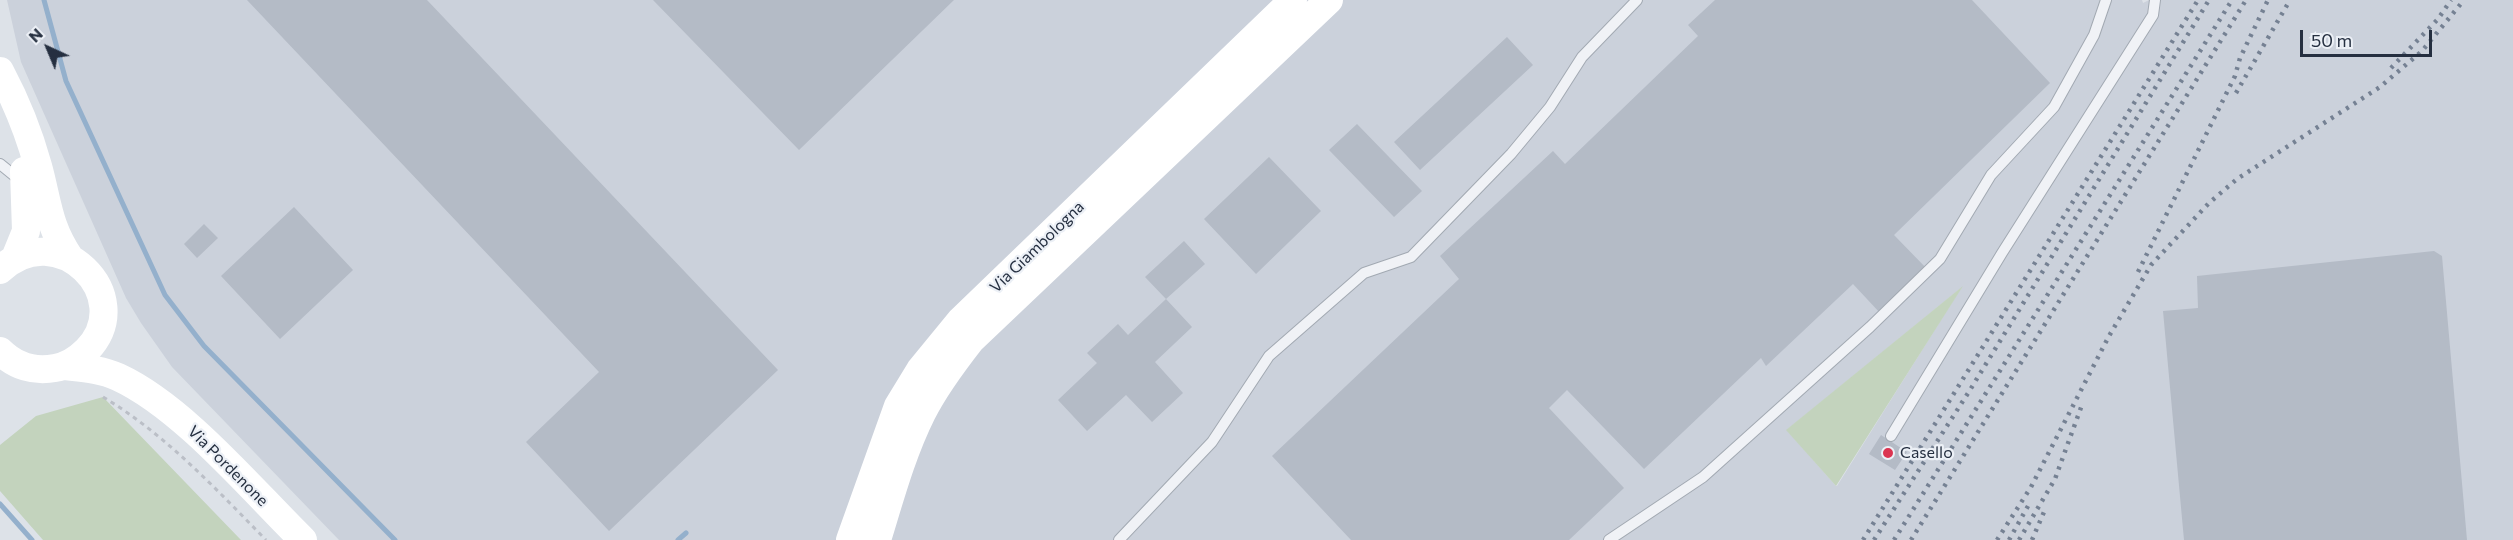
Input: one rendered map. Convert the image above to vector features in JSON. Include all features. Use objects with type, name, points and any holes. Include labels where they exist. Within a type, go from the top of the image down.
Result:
[{"type":"street","name":"Via Giambologna","points":[[1114,204],[1141,166],[1293,0]]},
{"type":"street","name":"Via Giambologna","points":[[850,540],[898,406],[941,343],[961,320],[1226,74],[1315,0]]},
{"type":"street","name":"Via Giambologna","points":[[877,540],[907,445],[922,412],[942,378],[971,340],[1329,0]]},
{"type":"street","points":[[0,72],[20,143],[25,184],[26,231],[8,264]]},
{"type":"street","points":[[0,72],[17,106],[38,166],[49,220],[70,258]]},
{"type":"street","points":[[8,264],[45,251],[70,258]]},
{"type":"street","name":"Via Pordenone","points":[[70,258],[83,267],[96,283],[102,303],[104,337],[115,357],[150,396]]},
{"type":"street","points":[[64,366],[78,358],[89,347],[102,319]]},
{"type":"street","name":"Via Pordenone","points":[[0,351],[14,362],[33,369],[64,366],[116,376],[150,396],[183,421],[303,540]]},
{"type":"lane","points":[[1119,540],[1212,442],[1269,356],[1364,273],[1411,257],[1511,154],[1550,107],[1582,57],[1637,0]]},
{"type":"lane","points":[[1609,540],[1703,477],[1870,327],[1940,259],[1991,175],[2054,107],[2094,35],[2106,0]]},
{"type":"lane","points":[[1891,436],[2002,253],[2153,15],[2156,0]]},
{"type":"lane","points":[[0,164],[25,184]]},
{"type":"path","points":[[97,394],[151,431],[207,480],[266,540]]},
{"type":"shaded area","points":[[7,0],[2142,0],[2143,3],[2149,0],[2513,0],[2513,540],[339,540],[172,367],[141,323],[126,298],[21,62]],"holes":[[[1961,288],[1837,486],[1787,430]]]},
{"type":"green space","points":[[1963,286],[1836,486],[1786,430]]},
{"type":"green space","points":[[103,397],[241,540],[43,540],[0,491],[0,445],[36,416]]},
{"type":"building","points":[[247,0],[427,0],[778,370],[609,531],[526,442],[599,372]]},
{"type":"building","points":[[653,0],[954,0],[799,150]]},
{"type":"building","points":[[1715,0],[1972,0],[2050,83],[1894,235],[1928,270],[1881,314],[1853,284],[1766,366],[1761,358],[1644,469],[1567,390],[1549,408],[1624,488],[1569,540],[1351,540],[1272,456],[1459,279],[1440,256],[1553,151],[1565,164],[1698,36],[1688,25]]},
{"type":"building","points":[[1507,37],[1533,65],[1420,170],[1394,142]]},
{"type":"building","points":[[1357,124],[1422,191],[1394,217],[1329,150]]},
{"type":"building","points":[[1269,157],[1321,211],[1256,274],[1204,219]]},
{"type":"building","points":[[294,207],[353,270],[280,339],[221,276]]},
{"type":"building","points":[[204,224],[218,238],[197,258],[184,244]]},
{"type":"building","points":[[1184,241],[1205,264],[1166,299],[1145,277]]},
{"type":"building","points":[[2434,251],[2442,256],[2467,540],[2184,540],[2163,311],[2198,308],[2197,276]]},
{"type":"building","points":[[1166,299],[1192,327],[1155,362],[1183,393],[1152,422],[1126,395],[1087,431],[1058,400],[1097,363],[1087,353],[1118,324],[1128,335]]},
{"type":"building","name":"Casello","points":[[1881,435],[1907,452],[1895,470],[1869,454]]},
{"type":"waterway","points":[[44,0],[66,81],[165,295],[204,346],[395,540]]},
{"type":"waterway","points":[[0,504],[32,540]]},
{"type":"waterway","points":[[678,540],[686,533]]},
{"type":"railway","points":[[1863,540],[2198,0]]},
{"type":"railway","points":[[1874,540],[1970,390],[2209,0]]},
{"type":"railway","points":[[1894,540],[2232,0]]},
{"type":"railway","points":[[1911,540],[2246,0]]},
{"type":"railway","points":[[2138,272],[2235,76],[2240,58],[2268,0]]},
{"type":"railway","points":[[2236,93],[2290,0]]},
{"type":"railway","points":[[2391,68],[2438,19],[2451,0]]},
{"type":"railway","points":[[1997,540],[2031,487],[2109,336],[2151,265],[2209,203],[2237,179],[2380,87],[2422,51],[2464,0]]},
{"type":"railway","points":[[2019,540],[2055,479],[2083,402]]},
{"type":"railway","points":[[2009,540],[2028,506]]},
{"type":"railway","points":[[2032,540],[2044,512]]},
{"type":"place","name":"Casello","points":[[1888,453]]}]
